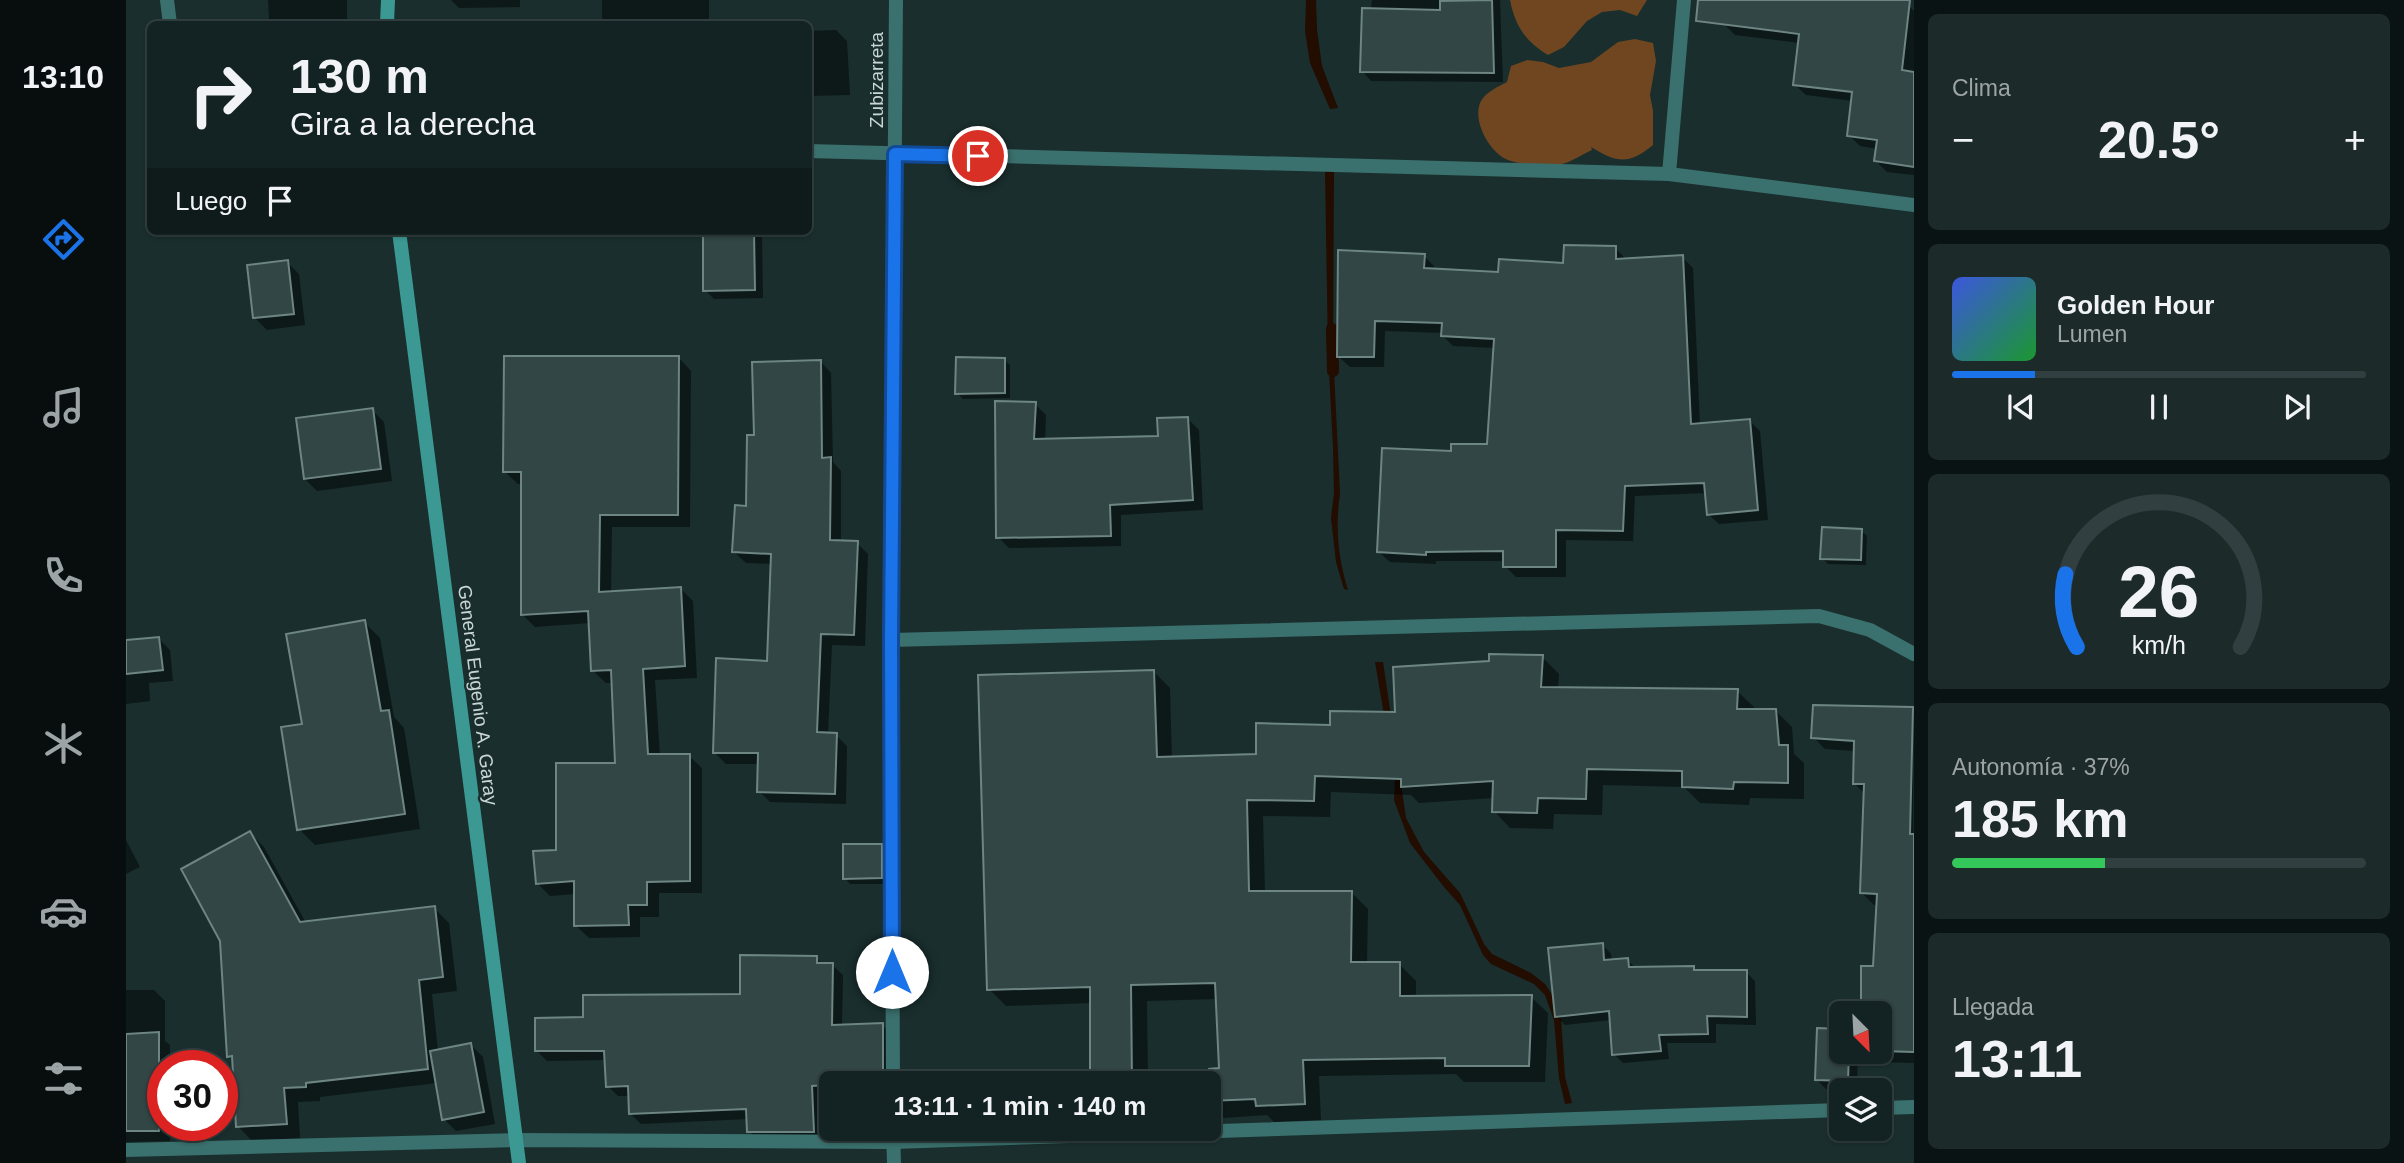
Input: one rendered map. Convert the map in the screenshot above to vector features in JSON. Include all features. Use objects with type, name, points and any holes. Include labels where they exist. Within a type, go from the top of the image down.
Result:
[{"type":"street","points":[[167,0],[170,21]]},
{"type":"street","points":[[387,0],[387,21]]},
{"type":"street","name":"Zubizarreta","points":[[893,1071],[891,640],[896,0]]},
{"type":"street","points":[[1669,174],[1684,0]]},
{"type":"street","points":[[812,151],[1669,174],[1914,205]]},
{"type":"street","name":"General Eugenio A. Garay","points":[[400,235],[519,1163]]},
{"type":"street","points":[[891,640],[1819,616],[1870,630],[1914,654]]},
{"type":"street","points":[[1892,1108],[1914,1107]]},
{"type":"street","points":[[1221,1126],[1829,1110]]},
{"type":"street","points":[[126,1150],[516,1140],[819,1136]]},
{"type":"street","points":[[893,1141],[894,1163]]},
{"type":"shaded area","points":[[1306,0],[1316,0],[1322,66],[1338,108],[1330,109],[1310,63],[1305,31]]},
{"type":"shaded area","points":[[1510,0],[1647,0],[1637,16],[1620,10],[1602,12],[1587,21],[1564,47],[1548,55],[1533,45],[1523,32],[1515,18]]},
{"type":"shaded area","points":[[1635,39],[1653,43],[1656,61],[1650,95],[1653,145],[1645,151],[1623,160],[1591,147],[1592,150],[1566,163],[1539,166],[1508,160],[1489,143],[1478,117],[1481,101],[1507,82],[1511,66],[1527,60],[1559,68],[1591,62],[1618,42]]},
{"type":"shaded area","points":[[1334,169],[1333,350],[1340,494],[1338,530],[1348,590],[1344,589],[1336,562],[1331,518],[1334,493],[1325,170]]},
{"type":"shaded area","points":[[1375,662],[1383,662],[1406,818],[1424,852],[1460,893],[1484,944],[1492,954],[1531,973],[1545,984],[1553,996],[1561,1018],[1565,1077],[1572,1103],[1565,1104],[1559,1078],[1554,1020],[1545,995],[1534,984],[1491,964],[1483,955],[1460,905],[1410,843],[1394,800],[1395,779]]},
{"type":"building","points":[[1492,0],[1494,73],[1360,72],[1362,8],[1440,10],[1440,1]]},
{"type":"building","points":[[1698,0],[1910,0],[1902,70],[1914,72],[1914,167],[1874,161],[1877,140],[1847,136],[1852,92],[1793,85],[1799,34],[1696,21]]},
{"type":"building","points":[[703,235],[754,235],[755,290],[703,291]]},
{"type":"building","points":[[1564,245],[1616,246],[1616,259],[1683,255],[1691,424],[1750,419],[1758,510],[1707,515],[1704,483],[1625,486],[1623,531],[1556,530],[1556,567],[1503,567],[1503,551],[1426,552],[1426,555],[1377,552],[1382,448],[1451,451],[1451,444],[1487,444],[1494,339],[1441,336],[1442,323],[1375,321],[1374,357],[1337,357],[1338,250],[1425,254],[1424,268],[1498,272],[1499,259],[1563,263]]},
{"type":"building","points":[[288,260],[294,314],[253,318],[247,265]]},
{"type":"building","points":[[504,356],[679,356],[678,515],[600,515],[599,592],[681,587],[685,666],[643,669],[648,754],[690,754],[690,881],[647,882],[647,905],[628,905],[629,925],[574,926],[574,881],[536,884],[533,851],[556,850],[556,763],[615,763],[611,670],[591,671],[588,611],[521,615],[521,472],[503,472]]},
{"type":"building","points":[[956,357],[1005,358],[1005,393],[955,394]]},
{"type":"building","points":[[821,360],[822,458],[831,457],[830,540],[858,541],[854,635],[821,634],[817,732],[837,733],[835,794],[757,792],[758,753],[713,753],[716,658],[767,661],[771,554],[732,552],[735,505],[746,506],[747,435],[754,435],[752,362]]},
{"type":"building","points":[[995,401],[1036,402],[1034,439],[1158,436],[1157,418],[1188,417],[1193,500],[1110,505],[1111,536],[996,538]]},
{"type":"building","points":[[373,408],[381,469],[304,479],[296,418]]},
{"type":"building","points":[[1822,527],[1862,529],[1861,560],[1820,559]]},
{"type":"building","points":[[365,620],[381,711],[389,710],[405,814],[297,830],[281,727],[302,724],[286,634]]},
{"type":"building","points":[[159,637],[163,670],[126,674],[126,640]]},
{"type":"building","points":[[1489,654],[1543,655],[1541,687],[1738,689],[1737,709],[1776,709],[1779,745],[1788,745],[1788,783],[1734,782],[1733,789],[1682,787],[1682,771],[1587,769],[1586,799],[1538,798],[1537,813],[1492,812],[1493,781],[1401,787],[1401,779],[1315,776],[1314,801],[1247,800],[1249,891],[1352,891],[1351,962],[1400,962],[1400,996],[1532,995],[1529,1066],[1445,1066],[1445,1058],[1303,1060],[1305,1104],[1256,1106],[1255,1099],[1221,1100],[1221,1071],[1209,1071],[1219,1068],[1215,983],[1131,985],[1132,1071],[1090,1071],[1090,987],[987,990],[978,675],[1154,670],[1157,757],[1256,754],[1256,723],[1330,725],[1330,711],[1395,712],[1393,667],[1489,661]]},
{"type":"building","points":[[1813,705],[1913,707],[1910,834],[1914,834],[1914,1052],[1892,1051],[1892,1001],[1861,1001],[1861,966],[1873,966],[1877,894],[1860,893],[1864,784],[1853,784],[1854,741],[1811,738]]},
{"type":"building","points":[[250,831],[300,922],[435,906],[443,977],[419,980],[428,1069],[284,1088],[287,1124],[238,1127],[238,1050],[227,1050],[220,941],[181,869]]},
{"type":"building","points":[[843,844],[882,844],[882,878],[843,879]]},
{"type":"building","points":[[1603,943],[1604,960],[1628,958],[1629,967],[1694,966],[1694,970],[1747,970],[1747,1017],[1707,1016],[1708,1034],[1659,1035],[1661,1051],[1612,1055],[1609,1011],[1555,1017],[1548,948]]},
{"type":"building","points":[[740,955],[817,956],[817,963],[833,963],[832,1025],[883,1023],[883,1070],[819,1071],[819,1086],[812,1086],[814,1132],[747,1132],[746,1109],[629,1114],[628,1086],[606,1087],[604,1051],[535,1051],[535,1018],[583,1017],[583,995],[740,994]]},
{"type":"building","points":[[1817,1028],[1829,1028],[1829,1064],[1849,1064],[1848,1078],[1815,1080]]},
{"type":"building","points":[[159,1032],[159,1050],[147,1050],[147,1131],[126,1131],[126,1034]]},
{"type":"building","points":[[471,1043],[484,1112],[442,1120],[430,1051]]},
{"type":"waterway","points":[[1332,329],[1333,371]]},
{"type":"route","points":[[892,972],[891,640],[895,154],[978,156]]}]
